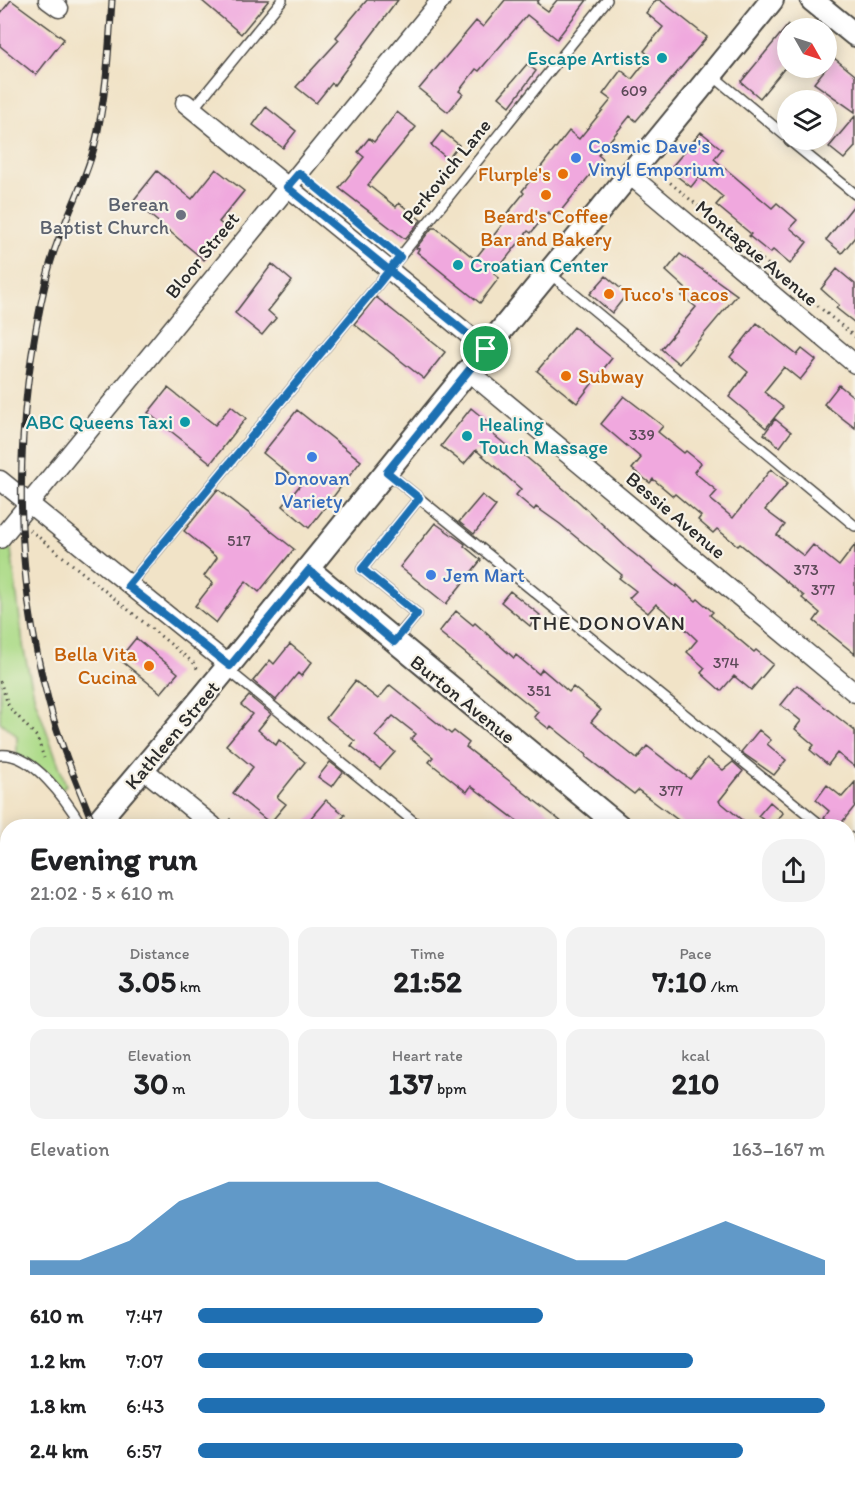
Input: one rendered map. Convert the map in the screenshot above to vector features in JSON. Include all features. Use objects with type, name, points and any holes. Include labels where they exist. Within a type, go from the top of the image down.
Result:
[{"type":"street","name":"Bloor Street","points":[[0,539],[441,0]]},
{"type":"street","name":"Kathleen Street","points":[[108,819],[143,769],[309,570],[468,371],[631,176],[772,0]]},
{"type":"street","points":[[812,0],[855,35]]},
{"type":"street","points":[[189,106],[486,349]]},
{"type":"street","name":"Montague Avenue","points":[[631,176],[855,364]]},
{"type":"street","name":"Bessie Avenue","points":[[468,371],[855,693]]},
{"type":"street","points":[[0,480],[229,667]]},
{"type":"street","name":"Burton Avenue","points":[[309,570],[610,819]]},
{"type":"street","points":[[143,769],[204,819]]},
{"type":"lane","points":[[189,106],[282,0]]},
{"type":"lane","name":"Perkovich Lane","points":[[128,586],[390,270],[607,0]]},
{"type":"lane","points":[[712,75],[777,130]]},
{"type":"lane","points":[[801,150],[855,194]]},
{"type":"lane","points":[[549,273],[855,526]]},
{"type":"lane","points":[[387,472],[813,819]]},
{"type":"lane","points":[[394,642],[417,614],[362,569],[419,498]]},
{"type":"lane","points":[[229,667],[411,819]]},
{"type":"lane","points":[[0,755],[22,760],[46,778],[78,819]]},
{"type":"path","points":[[661,175],[855,337]]},
{"type":"path","points":[[17,519],[195,664],[198,670]]},
{"type":"path","points":[[0,681],[9,708],[37,737],[46,764],[46,778]]},
{"type":"green space","points":[[8,526],[24,651],[35,699],[66,785],[60,792],[17,757],[17,736],[0,722],[0,537]]},
{"type":"building","points":[[11,0],[64,39],[36,75],[0,46],[0,14]]},
{"type":"building","points":[[201,0],[269,0],[241,34]]},
{"type":"building","points":[[367,0],[398,0],[334,85],[332,83],[316,103],[296,87],[339,40],[336,37]]},
{"type":"building","points":[[505,0],[539,0],[537,3],[548,11],[557,0],[587,0],[557,39],[527,15],[479,71],[476,69],[459,91],[463,94],[448,112],[419,89],[476,21],[483,27]]},
{"type":"building","points":[[656,0],[660,0],[707,37],[636,121],[630,116],[598,155],[603,159],[555,218],[548,212],[531,233],[528,231],[494,274],[499,278],[480,303],[417,252],[419,249],[416,248],[432,228],[436,228],[475,259],[509,216],[507,214],[524,193],[522,191],[569,131],[579,139],[611,100],[603,94],[621,70],[632,79],[650,56],[644,51],[663,27],[646,13]]},
{"type":"building","points":[[777,38],[777,77],[760,98],[741,82]]},
{"type":"building","points":[[837,60],[855,75],[855,112],[837,99],[837,90],[824,90],[814,83],[818,78],[837,78]]},
{"type":"building","points":[[527,64],[536,71],[510,106],[499,97]]},
{"type":"building","points":[[266,107],[296,131],[283,148],[253,125]]},
{"type":"building","points":[[397,112],[416,127],[368,185],[396,207],[399,203],[421,220],[405,239],[339,188],[364,157],[358,152],[369,138],[374,142]]},
{"type":"building","points":[[855,116],[855,147],[844,159],[833,150],[837,150],[837,137]]},
{"type":"building","points":[[442,131],[459,145],[448,159],[431,145]]},
{"type":"building","points":[[701,132],[722,149],[714,159],[772,208],[777,203],[797,220],[790,228],[807,242],[790,264],[773,250],[770,253],[716,205],[723,197],[699,177],[691,187],[669,170]]},
{"type":"building","name":"Berean Baptist Church","points":[[216,169],[244,191],[219,222],[229,230],[204,260],[133,201],[157,171],[192,199]]},
{"type":"building","points":[[855,204],[855,237],[842,253],[826,240]]},
{"type":"building","points":[[680,254],[737,295],[679,364],[661,349],[696,307],[682,296],[687,290],[666,271]]},
{"type":"building","points":[[272,264],[292,281],[268,311],[276,318],[262,335],[235,313]]},
{"type":"building","points":[[837,269],[855,284],[855,323],[836,308],[839,305],[821,289]]},
{"type":"building","name":"Tuco's Tacos","points":[[606,276],[627,294],[612,313],[590,294]]},
{"type":"building","points":[[376,297],[445,352],[424,379],[354,324]]},
{"type":"building","points":[[757,323],[797,355],[802,349],[816,360],[800,380],[784,367],[764,392],[783,407],[766,428],[729,397],[748,372],[730,357]]},
{"type":"building","points":[[574,327],[612,358],[577,403],[537,371]]},
{"type":"building","points":[[839,385],[855,398],[855,428],[824,404]]},
{"type":"building","name":"ABC Queens Taxi","points":[[168,388],[215,425],[231,406],[246,418],[211,463],[148,413]]},
{"type":"building","points":[[624,396],[663,426],[658,432],[684,453],[686,451],[701,463],[694,472],[717,491],[710,499],[733,518],[771,469],[788,483],[765,510],[785,525],[777,535],[804,556],[813,545],[839,566],[855,545],[855,654],[814,621],[820,613],[802,598],[804,596],[740,544],[738,546],[717,529],[713,533],[698,520],[701,516],[675,494],[673,496],[653,479],[650,483],[632,469],[641,458],[601,424]]},
{"type":"building","points":[[471,408],[494,427],[490,432],[516,453],[518,450],[579,502],[627,548],[676,587],[677,585],[696,601],[698,599],[713,612],[710,615],[754,652],[756,650],[773,664],[751,690],[734,676],[721,691],[701,673],[705,668],[687,652],[697,640],[678,622],[656,604],[648,613],[629,598],[636,591],[619,578],[622,575],[560,524],[536,507],[534,510],[516,495],[521,489],[476,450],[464,464],[441,446]]},
{"type":"building","name":"Donovan Variety","points":[[297,410],[361,461],[309,528],[283,506],[301,484],[263,453]]},
{"type":"building","points":[[775,419],[791,432],[780,447],[764,434]]},
{"type":"building","points":[[218,489],[294,549],[259,592],[246,581],[216,623],[195,606],[213,583],[204,576],[217,558],[184,531]]},
{"type":"building","points":[[482,495],[496,506],[474,534],[459,522]]},
{"type":"building","points":[[435,523],[465,544],[464,546],[481,560],[446,604],[400,567]]},
{"type":"building","points":[[510,591],[540,615],[530,626],[501,602]]},
{"type":"building","points":[[456,611],[473,625],[475,623],[514,658],[516,655],[539,674],[542,669],[569,692],[573,687],[601,710],[591,722],[637,759],[647,746],[690,779],[707,758],[723,770],[733,762],[743,771],[719,801],[741,819],[677,819],[638,790],[634,794],[551,726],[549,729],[534,717],[538,712],[439,632]]},
{"type":"building","name":"Bella Vita Cucina","points":[[136,638],[178,673],[161,693],[119,659]]},
{"type":"building","points":[[290,644],[312,662],[301,676],[298,673],[276,700],[253,681],[270,660],[274,664]]},
{"type":"building","points":[[355,681],[378,699],[390,685],[451,734],[454,731],[469,743],[466,747],[558,819],[515,819],[471,786],[467,792],[429,762],[433,757],[411,739],[416,734],[393,716],[375,736],[395,752],[380,769],[351,746],[355,741],[326,718]]},
{"type":"building","points":[[797,685],[855,731],[855,767],[837,753],[828,765],[810,750],[814,745],[795,729],[801,721],[781,705]]},
{"type":"building","points":[[249,696],[271,714],[258,730],[276,745],[279,740],[305,762],[277,797],[286,804],[273,819],[265,819],[233,793],[253,767],[226,745],[252,714],[241,705]]},
{"type":"building","points":[[759,730],[771,740],[767,744],[786,760],[774,775],[741,752]]},
{"type":"building","points":[[330,762],[343,772],[332,787],[318,777]]},
{"type":"building","points":[[855,782],[855,806],[845,819],[824,818],[829,811],[816,800],[827,785],[842,797]]},
{"type":"building","points":[[326,800],[345,815],[341,819],[310,819]]},
{"type":"building","points":[[770,802],[783,813],[778,819],[762,819],[758,816]]},
{"type":"railway","points":[[91,819],[58,734],[37,651],[28,598],[21,490],[28,382],[36,329],[51,260],[94,148],[104,93],[112,0]]},
{"type":"place","name":"Escape Artists","points":[[662,58]]},
{"type":"place","name":"Cosmic Dave's Vinyl Emporium","points":[[576,158]]},
{"type":"place","name":"Flurple's","points":[[563,174]]},
{"type":"place","name":"Beard's Coffee Bar and Bakery","points":[[546,195]]},
{"type":"place","name":"Berean Baptist Church","points":[[181,215]]},
{"type":"place","name":"Croatian Center","points":[[458,265]]},
{"type":"place","name":"Tuco's Tacos","points":[[609,294]]},
{"type":"place","name":"Subway","points":[[566,376]]},
{"type":"place","name":"ABC Queens Taxi","points":[[185,422]]},
{"type":"place","name":"Healing Touch Massage","points":[[467,436]]},
{"type":"place","name":"Donovan Variety","points":[[312,457]]},
{"type":"place","name":"Jem Mart","points":[[431,575]]},
{"type":"place","name":"Bella Vita Cucina","points":[[149,666]]},
{"type":"district","name":"THE DONOVAN","points":[[608,622]]},
{"type":"route","points":[[486,349],[387,472],[419,498],[362,569],[417,614],[394,642],[309,570],[230,666],[128,586],[390,270],[400,257],[299,173],[287,187],[390,270],[468,336],[486,349]]}]
